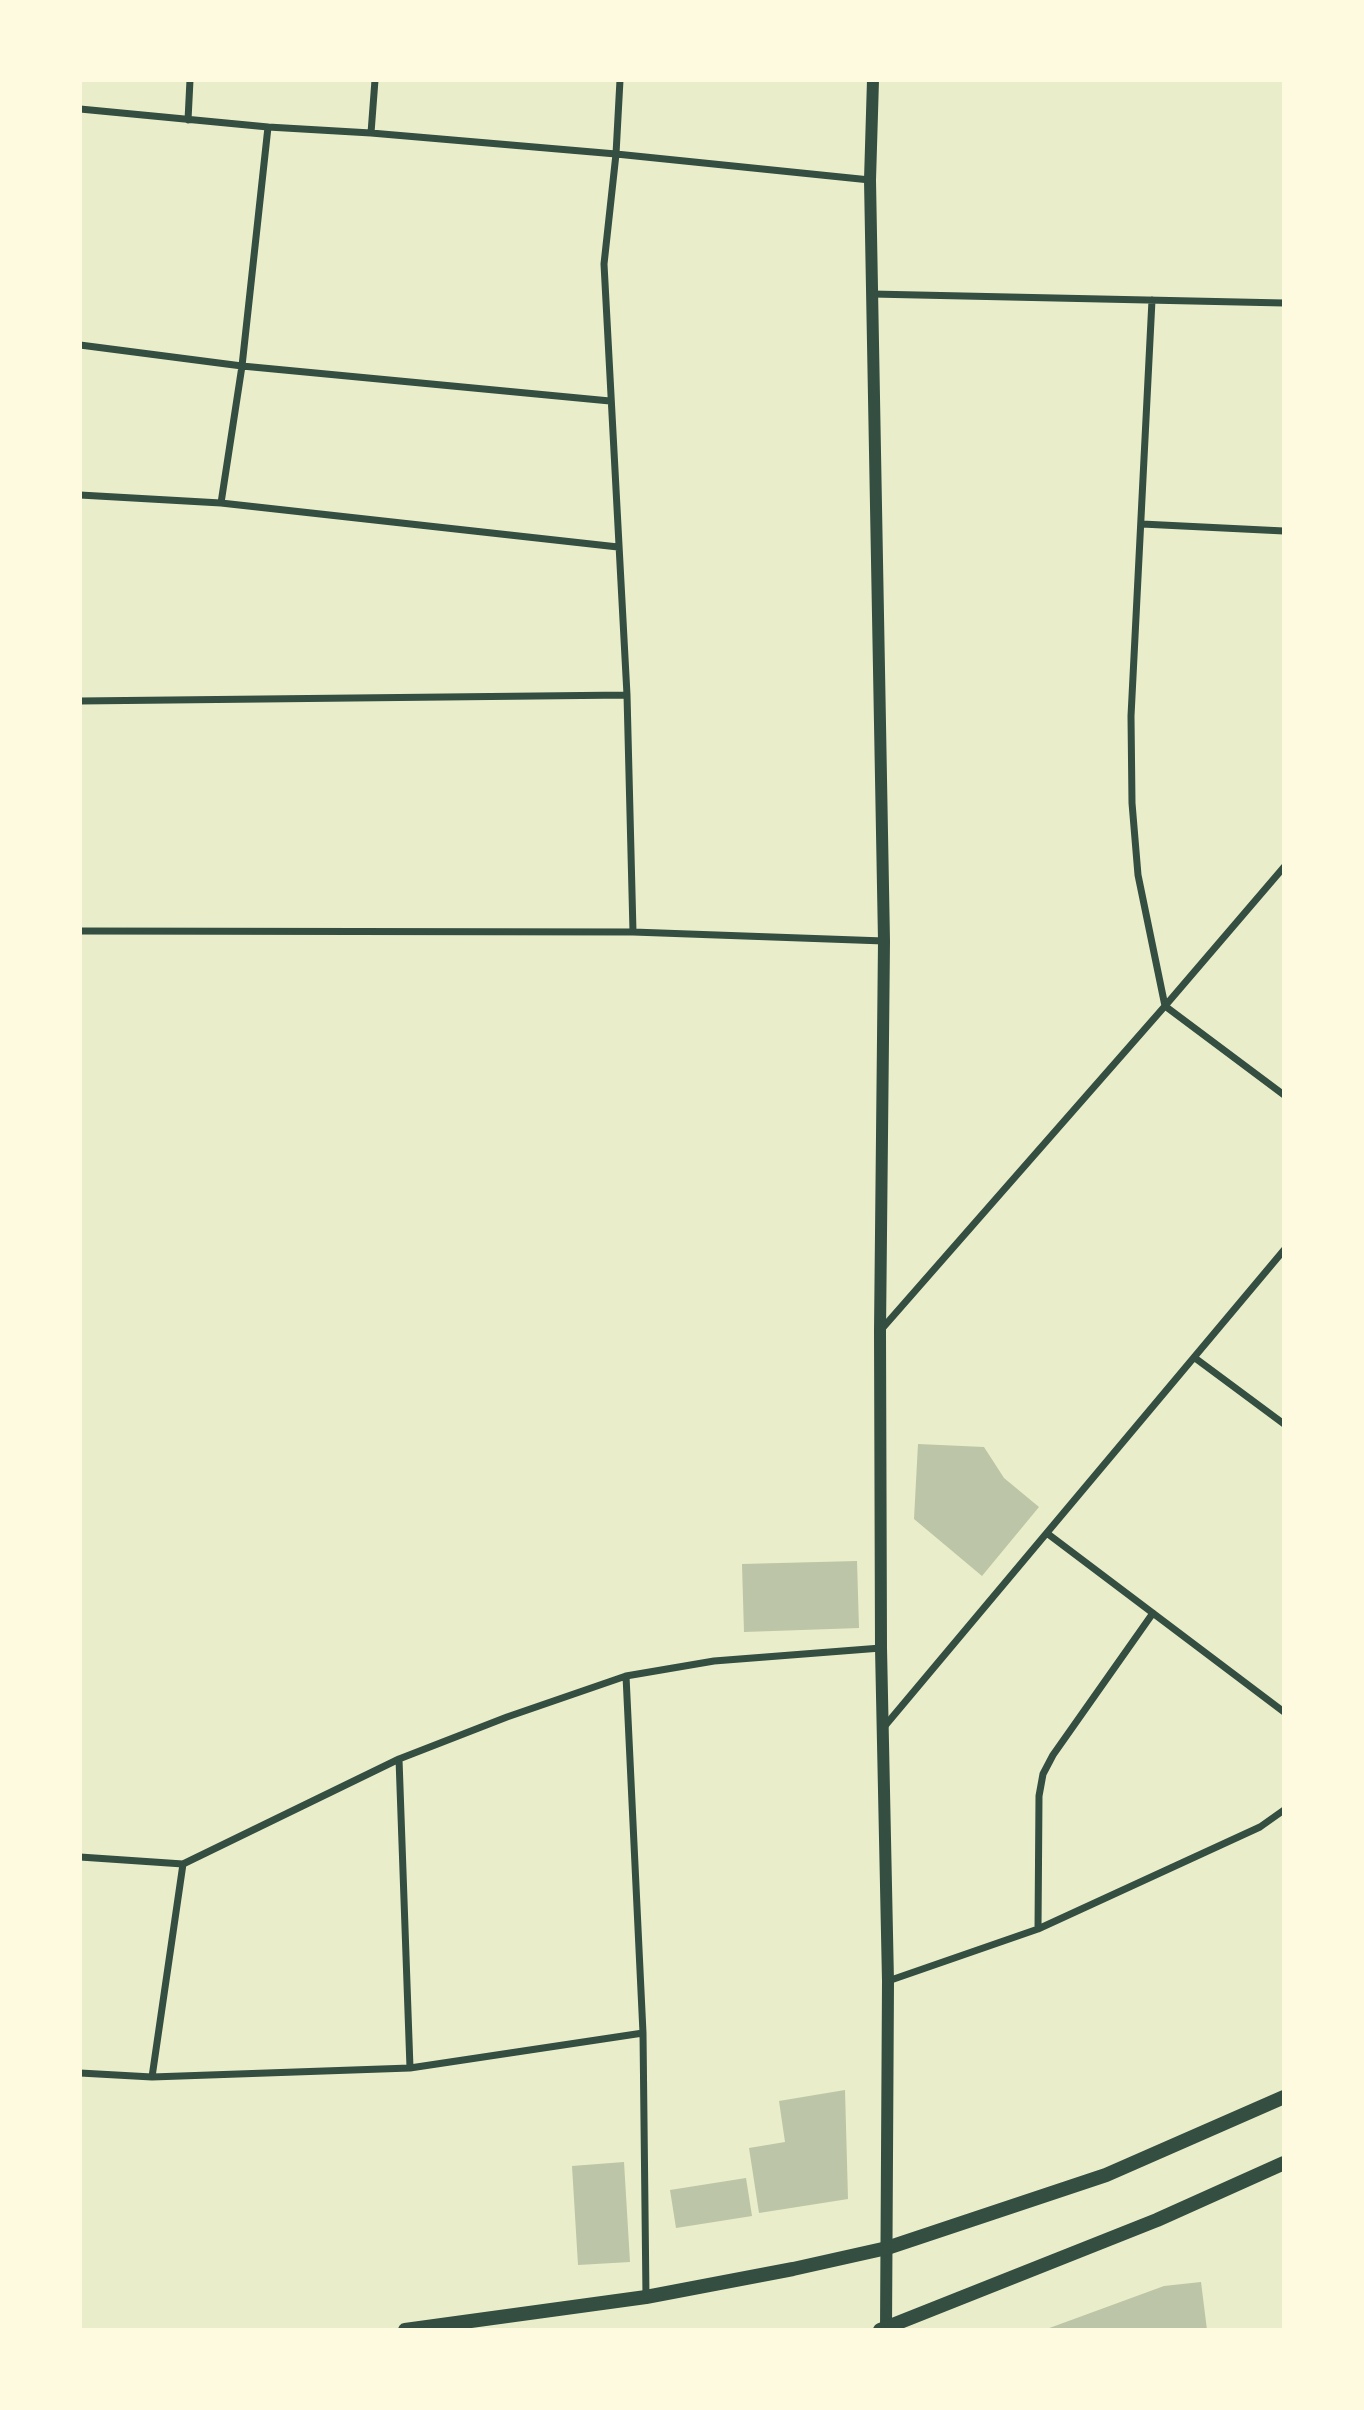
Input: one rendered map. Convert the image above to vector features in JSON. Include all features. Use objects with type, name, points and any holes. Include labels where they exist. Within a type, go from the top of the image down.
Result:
[{"type":"main road","points":[[405,2329],[646,2297],[887,2248],[1106,2175],[1283,2097]]},
{"type":"main road","points":[[884,2329],[1157,2220],[1283,2163]]},
{"type":"street","points":[[188,120],[190,80]]},
{"type":"street","points":[[371,133],[375,80]]},
{"type":"street","points":[[620,80],[616,154],[604,264],[627,695],[633,932]]},
{"type":"street","points":[[873,80],[870,180],[884,942],[880,1331],[881,1648],[888,1981],[884,2329]]},
{"type":"street","points":[[80,109],[268,127],[616,154],[870,180]]},
{"type":"street","points":[[221,503],[242,366],[268,127]]},
{"type":"street","points":[[872,294],[1283,303]]},
{"type":"street","points":[[1152,300],[1131,716],[1132,803],[1139,875],[1165,1006],[1283,1095]]},
{"type":"street","points":[[80,345],[242,366],[610,401]]},
{"type":"street","points":[[80,495],[221,503],[618,547]]},
{"type":"street","points":[[1142,524],[1283,531]]},
{"type":"street","points":[[80,701],[627,695]]},
{"type":"street","points":[[880,1331],[1283,867]]},
{"type":"street","points":[[80,931],[633,932],[884,942]]},
{"type":"street","points":[[884,1727],[1283,1250]]},
{"type":"street","points":[[1195,1358],[1283,1424]]},
{"type":"street","points":[[1048,1534],[1283,1712]]},
{"type":"street","points":[[1038,1929],[1039,1796],[1043,1774],[1053,1755],[1153,1613]]},
{"type":"street","points":[[80,1857],[183,1864],[399,1759],[507,1717],[626,1676],[714,1661],[881,1648]]},
{"type":"street","points":[[626,1676],[643,2033],[646,2297]]},
{"type":"street","points":[[399,1759],[410,2068]]},
{"type":"street","points":[[888,1981],[1038,1929],[1260,1827],[1283,1810]]},
{"type":"street","points":[[152,2077],[183,1864]]},
{"type":"street","points":[[80,2073],[152,2077],[410,2068],[643,2033]]},
{"type":"building","points":[[918,1444],[984,1447],[1004,1478],[1039,1507],[982,1576],[914,1519]]},
{"type":"building","points":[[857,1561],[859,1628],[744,1632],[742,1564]]},
{"type":"building","points":[[845,2090],[848,2199],[759,2213],[749,2148],[785,2142],[779,2101]]},
{"type":"building","points":[[624,2162],[630,2262],[578,2265],[572,2166]]},
{"type":"building","points":[[746,2178],[752,2216],[676,2228],[670,2190]]},
{"type":"building","points":[[1201,2282],[1207,2330],[1044,2330],[1164,2286]]}]
